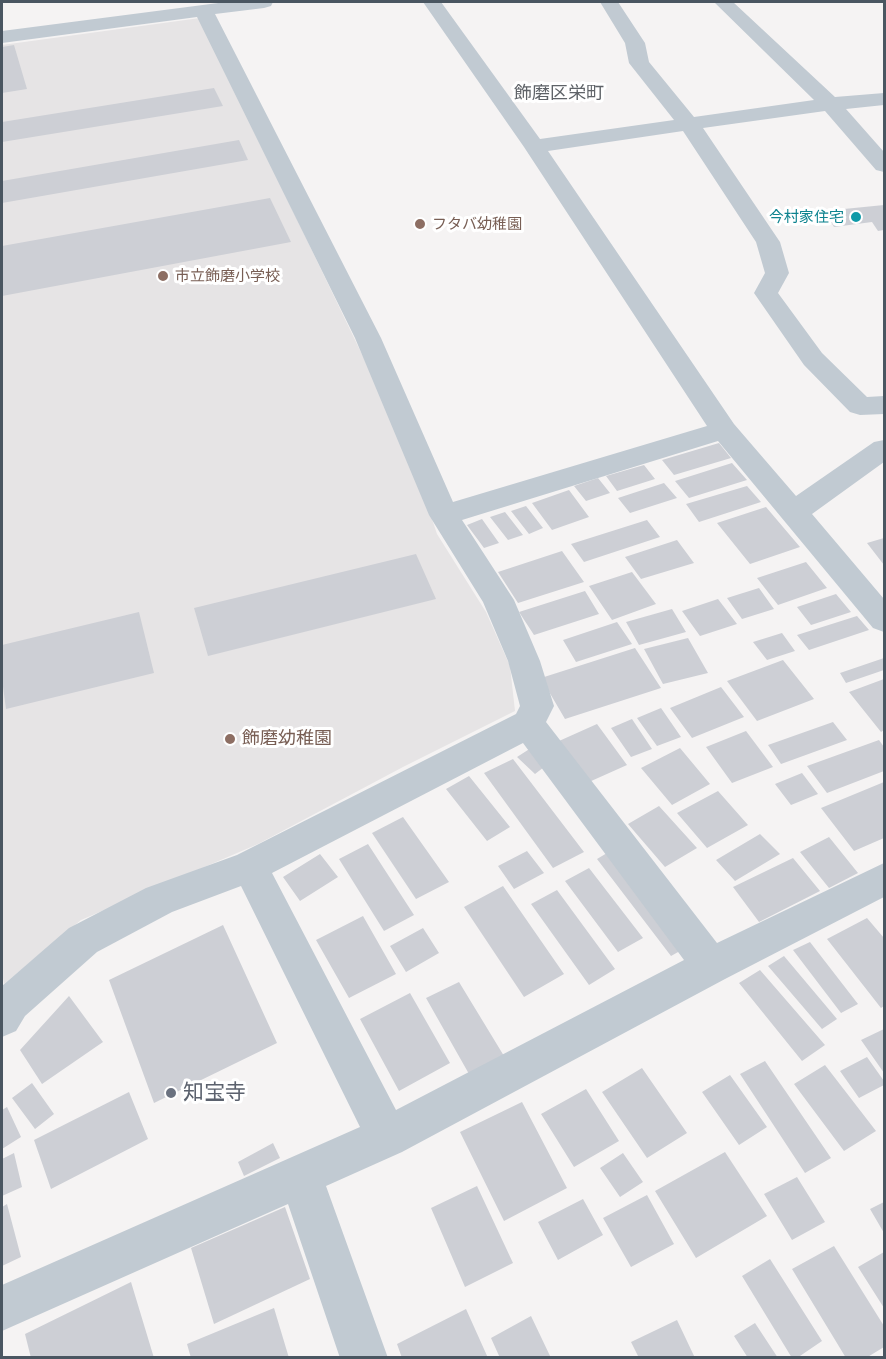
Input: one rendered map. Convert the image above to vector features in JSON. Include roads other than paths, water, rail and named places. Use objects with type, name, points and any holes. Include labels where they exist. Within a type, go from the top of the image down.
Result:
[{"type":"street","points":[[2,37],[191,8],[264,2]]},
{"type":"street","points":[[432,2],[534,146],[723,430],[885,620]]},
{"type":"street","points":[[609,2],[635,43],[639,63],[689,124],[768,242],[777,273],[766,292],[813,359],[860,406],[885,405]]},
{"type":"street","points":[[723,2],[830,104],[885,165]]},
{"type":"street","points":[[2,1018],[11,1003],[84,940],[159,900],[250,866],[528,723],[537,706],[524,661],[498,600],[444,515],[368,338],[191,8]]},
{"type":"street","points":[[534,146],[830,104],[885,99]]},
{"type":"street","points":[[444,515],[723,430]]},
{"type":"street","points":[[794,512],[885,449]]},
{"type":"street","points":[[528,723],[711,966]]},
{"type":"street","points":[[250,866],[387,1137]]},
{"type":"street","points":[[2,1308],[387,1137],[711,966],[885,879]]},
{"type":"street","points":[[300,1176],[364,1358]]},
{"type":"place","name":"今村家住宅","points":[[856,217]]},
{"type":"place","name":"フタバ幼稚園","points":[[420,224]]},
{"type":"place","name":"市立飾磨小学校","points":[[163,276]]},
{"type":"place","name":"飾磨幼稚園","points":[[230,739]]},
{"type":"place","name":"知宝寺","points":[[171,1093]]},
{"type":"district","name":"飾磨区栄町","points":[[559,94]]}]
